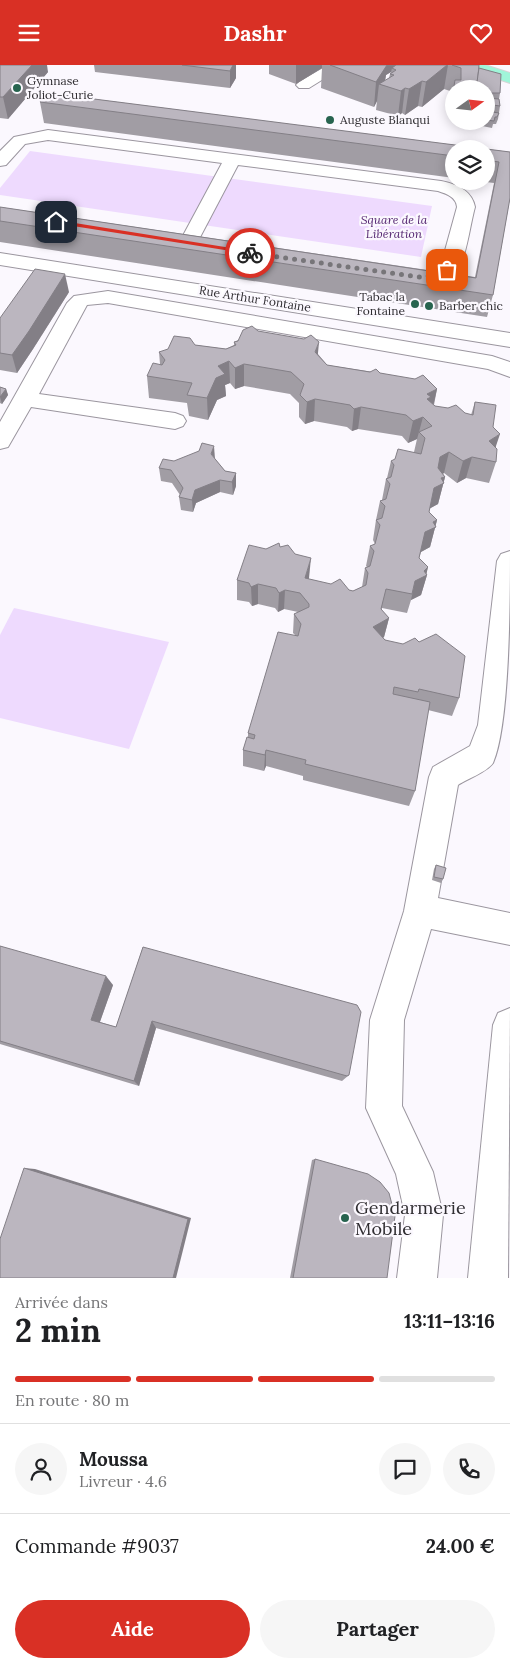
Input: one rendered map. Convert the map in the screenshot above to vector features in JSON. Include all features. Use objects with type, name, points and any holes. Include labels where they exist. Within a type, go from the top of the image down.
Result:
[{"type":"main road","points":[[470,65],[510,78]]},
{"type":"street","points":[[304,85],[339,65]]},
{"type":"street","points":[[0,161],[20,140],[48,135],[441,186],[458,193],[466,203],[466,207],[450,267],[432,276],[419,277],[392,274]]},
{"type":"street","points":[[188,243],[233,158]]},
{"type":"street","points":[[168,240],[207,246]]},
{"type":"street","name":"Rue Arthur Fontaine","points":[[0,259],[509,334]]},
{"type":"street","points":[[0,441],[25,399],[74,307],[81,300],[92,297],[108,297],[492,363],[510,370]]},
{"type":"street","points":[[25,399],[175,421]]},
{"type":"street","points":[[417,1278],[424,1215],[414,1172],[384,1108],[388,1021],[420,911],[444,777],[482,755],[492,725],[510,561]]},
{"type":"street","points":[[420,911],[510,929]]},
{"type":"street","points":[[496,1268],[510,1025]]},
{"type":"green space","name":"Square de la Libération","points":[[30,151],[432,206],[421,257],[0,195],[0,188]]},
{"type":"green space","points":[[14,608],[169,642],[129,749],[0,718],[0,635]]},
{"type":"building","points":[[0,65],[32,65],[3,97],[0,97]]},
{"type":"building","points":[[182,65],[233,65],[230,71]]},
{"type":"building","points":[[330,65],[387,65],[376,82]]},
{"type":"building","points":[[396,65],[447,65],[426,82],[422,81],[409,89],[405,88],[401,91],[379,84],[394,75],[390,74],[396,70],[392,68]]},
{"type":"building","points":[[452,65],[479,65],[478,80],[461,80],[461,68]]},
{"type":"building","points":[[479,68],[501,74],[500,93],[495,93],[495,80],[477,80]]},
{"type":"building","points":[[47,93],[445,144],[445,155],[40,102]]},
{"type":"building","points":[[495,99],[499,99],[500,106],[495,105]]},
{"type":"building","points":[[495,150],[510,152],[510,198],[493,295],[0,221],[0,207],[476,278],[493,190],[495,190],[499,162],[495,161]]},
{"type":"building","points":[[35,269],[65,274],[12,355],[0,353],[0,318]]},
{"type":"building","points":[[252,326],[258,331],[304,339],[311,335],[319,342],[315,352],[327,365],[370,372],[376,369],[380,373],[415,379],[423,375],[437,389],[427,394],[431,397],[427,399],[435,406],[448,408],[456,405],[465,413],[473,415],[475,402],[496,405],[493,427],[500,434],[489,441],[497,449],[496,462],[472,457],[463,461],[449,452],[440,457],[438,468],[445,477],[441,478],[444,483],[434,488],[429,512],[437,520],[433,522],[436,527],[425,532],[419,558],[428,567],[424,571],[427,575],[415,581],[412,594],[386,589],[381,609],[389,618],[373,627],[385,640],[403,644],[415,638],[419,642],[436,634],[465,656],[459,698],[419,689],[418,692],[394,687],[393,694],[430,702],[415,791],[305,764],[306,760],[266,750],[265,755],[243,750],[247,737],[254,739],[255,735],[248,733],[278,632],[298,636],[301,624],[294,614],[309,607],[309,604],[300,593],[285,590],[279,593],[276,588],[258,584],[251,587],[249,583],[237,580],[249,545],[266,549],[279,543],[280,547],[288,545],[295,554],[311,558],[305,578],[331,584],[340,579],[349,590],[353,591],[366,585],[368,573],[365,568],[370,566],[374,551],[370,546],[375,544],[380,525],[376,520],[382,518],[385,506],[380,501],[386,499],[390,484],[386,479],[391,477],[394,465],[391,461],[395,459],[398,449],[421,454],[425,438],[419,432],[432,426],[423,417],[413,421],[406,415],[361,407],[354,409],[350,405],[315,399],[307,402],[300,395],[304,384],[291,372],[244,364],[235,368],[229,361],[218,366],[225,374],[216,378],[207,398],[187,395],[192,383],[147,376],[153,363],[162,365],[165,360],[159,352],[168,349],[174,336],[190,338],[195,345],[226,349],[236,345],[234,342],[238,341],[243,330]]},
{"type":"building","points":[[0,387],[6,389],[0,397]]},
{"type":"building","points":[[202,443],[214,446],[211,454],[225,471],[236,473],[232,482],[220,480],[195,490],[192,500],[179,497],[183,488],[171,470],[159,468],[163,459],[174,461],[199,451]]},
{"type":"building","points":[[436,865],[446,868],[443,879],[434,877]]},
{"type":"building","points":[[0,946],[106,976],[91,1020],[116,1027],[143,947],[357,1005],[361,1012],[349,1075],[152,1021],[134,1081],[0,1041]]},
{"type":"building","name":"Gendarmerie Mobile","points":[[315,1159],[368,1174],[380,1182],[389,1193],[395,1216],[387,1278],[293,1278]]},
{"type":"building","points":[[24,1168],[188,1219],[173,1278],[0,1278],[0,1239]]},
{"type":"way so far","points":[[250,253],[419,277],[439,275],[447,270]]},
{"type":"place","name":"Gymnase Joliot-Curie","points":[[17,88]]},
{"type":"place","name":"Auguste Blanqui","points":[[330,120]]},
{"type":"place","name":"Tabac la Fontaine","points":[[415,304]]},
{"type":"place","name":"Barber chic","points":[[429,306]]},
{"type":"place","name":"Gendarmerie Mobile","points":[[345,1218]]},
{"type":"route","points":[[56,222],[250,253]]}]
